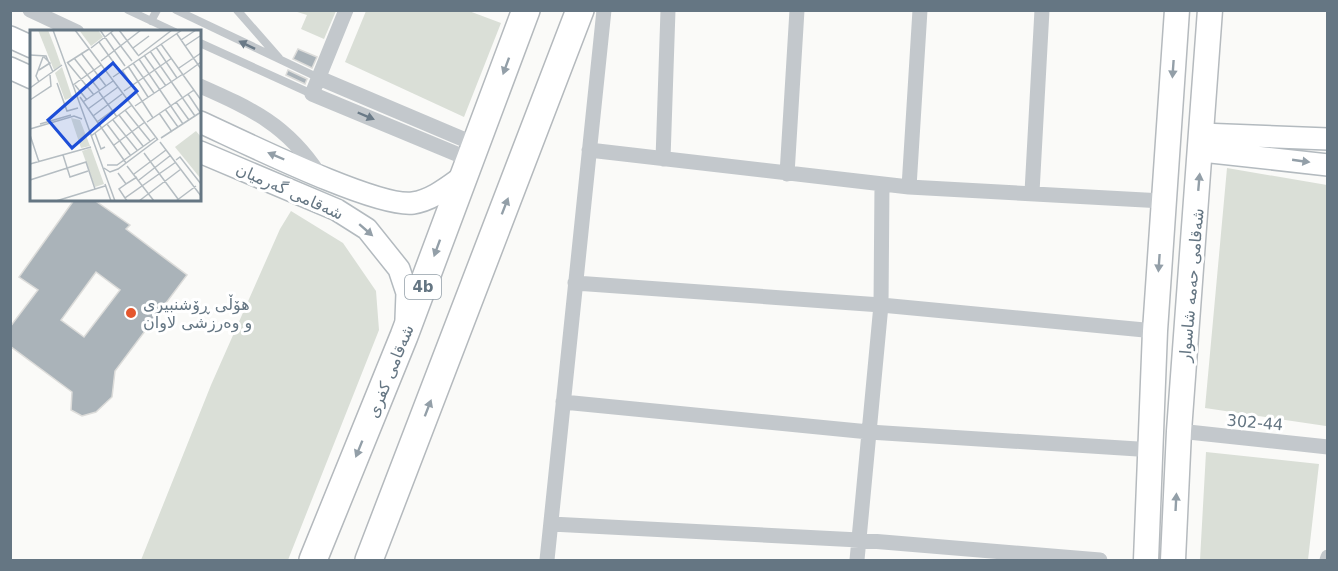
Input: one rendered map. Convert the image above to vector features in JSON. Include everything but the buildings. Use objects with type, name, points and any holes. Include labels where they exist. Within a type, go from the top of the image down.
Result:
[{"type":"highway","name":"شەقامی کفری","points":[[314,561],[405,336],[526,10]]},
{"type":"highway","points":[[369,561],[580,10]]},
{"type":"main road","name":"شەقامی حەمە شاسوار","points":[[1146,561],[1155,331],[1177,10]]},
{"type":"main road","name":"شەقامی حەمە شاسوار","points":[[1173,561],[1179,431],[1210,10]]},
{"type":"main road","points":[[10,37],[30,46]]},
{"type":"main road","points":[[10,68],[30,77]]},
{"type":"main road","name":"شەقامی گەرمیان","points":[[201,122],[319,174],[386,200],[412,203],[435,195],[471,160]]},
{"type":"main road","points":[[1201,142],[1272,146],[1328,139]]},
{"type":"main road","points":[[1272,146],[1328,165]]},
{"type":"main road","name":"شەقامی گەرمیان","points":[[201,152],[337,210],[367,229],[399,269],[407,293],[405,336]]},
{"type":"street","points":[[30,10],[73,30]]},
{"type":"street","points":[[346,10],[312,94],[471,160]]},
{"type":"street","points":[[548,561],[604,10]]},
{"type":"street","points":[[663,159],[668,10]]},
{"type":"street","points":[[787,174],[797,10]]},
{"type":"street","points":[[909,187],[920,10]]},
{"type":"street","points":[[1032,192],[1042,10]]},
{"type":"street","points":[[319,78],[471,160]]},
{"type":"street","points":[[201,86],[247,107],[281,129],[296,142],[319,174]]},
{"type":"street","points":[[589,150],[909,187],[1163,201]]},
{"type":"street","points":[[857,561],[880,305],[882,184]]},
{"type":"street","points":[[575,283],[880,305],[1155,331]]},
{"type":"street","points":[[563,402],[869,432],[1151,448]]},
{"type":"street","name":"302-44","points":[[1179,431],[1328,447]]},
{"type":"street","points":[[551,524],[859,540],[1100,561]]},
{"type":"lane","points":[[128,10],[171,30]]},
{"type":"lane","points":[[151,21],[157,10]]},
{"type":"lane","points":[[176,10],[319,78]]},
{"type":"lane","points":[[237,10],[282,62]]},
{"type":"lane","points":[[201,43],[312,94]]},
{"type":"shaded area","points":[[294,11],[336,11],[324,39],[301,29],[307,15]]},
{"type":"shaded area","points":[[366,11],[469,11],[501,23],[464,117],[345,62]]},
{"type":"shaded area","points":[[1227,168],[1327,185],[1326,426],[1205,408]]},
{"type":"shaded area","points":[[291,211],[343,243],[376,291],[379,330],[288,560],[141,560],[211,385],[280,229]]},
{"type":"shaded area","points":[[1206,452],[1319,464],[1308,560],[1200,560]]},
{"type":"place","name":"هۆڵی ڕۆشنبیری و وەرزشی لاوان","points":[[131,313]]}]
